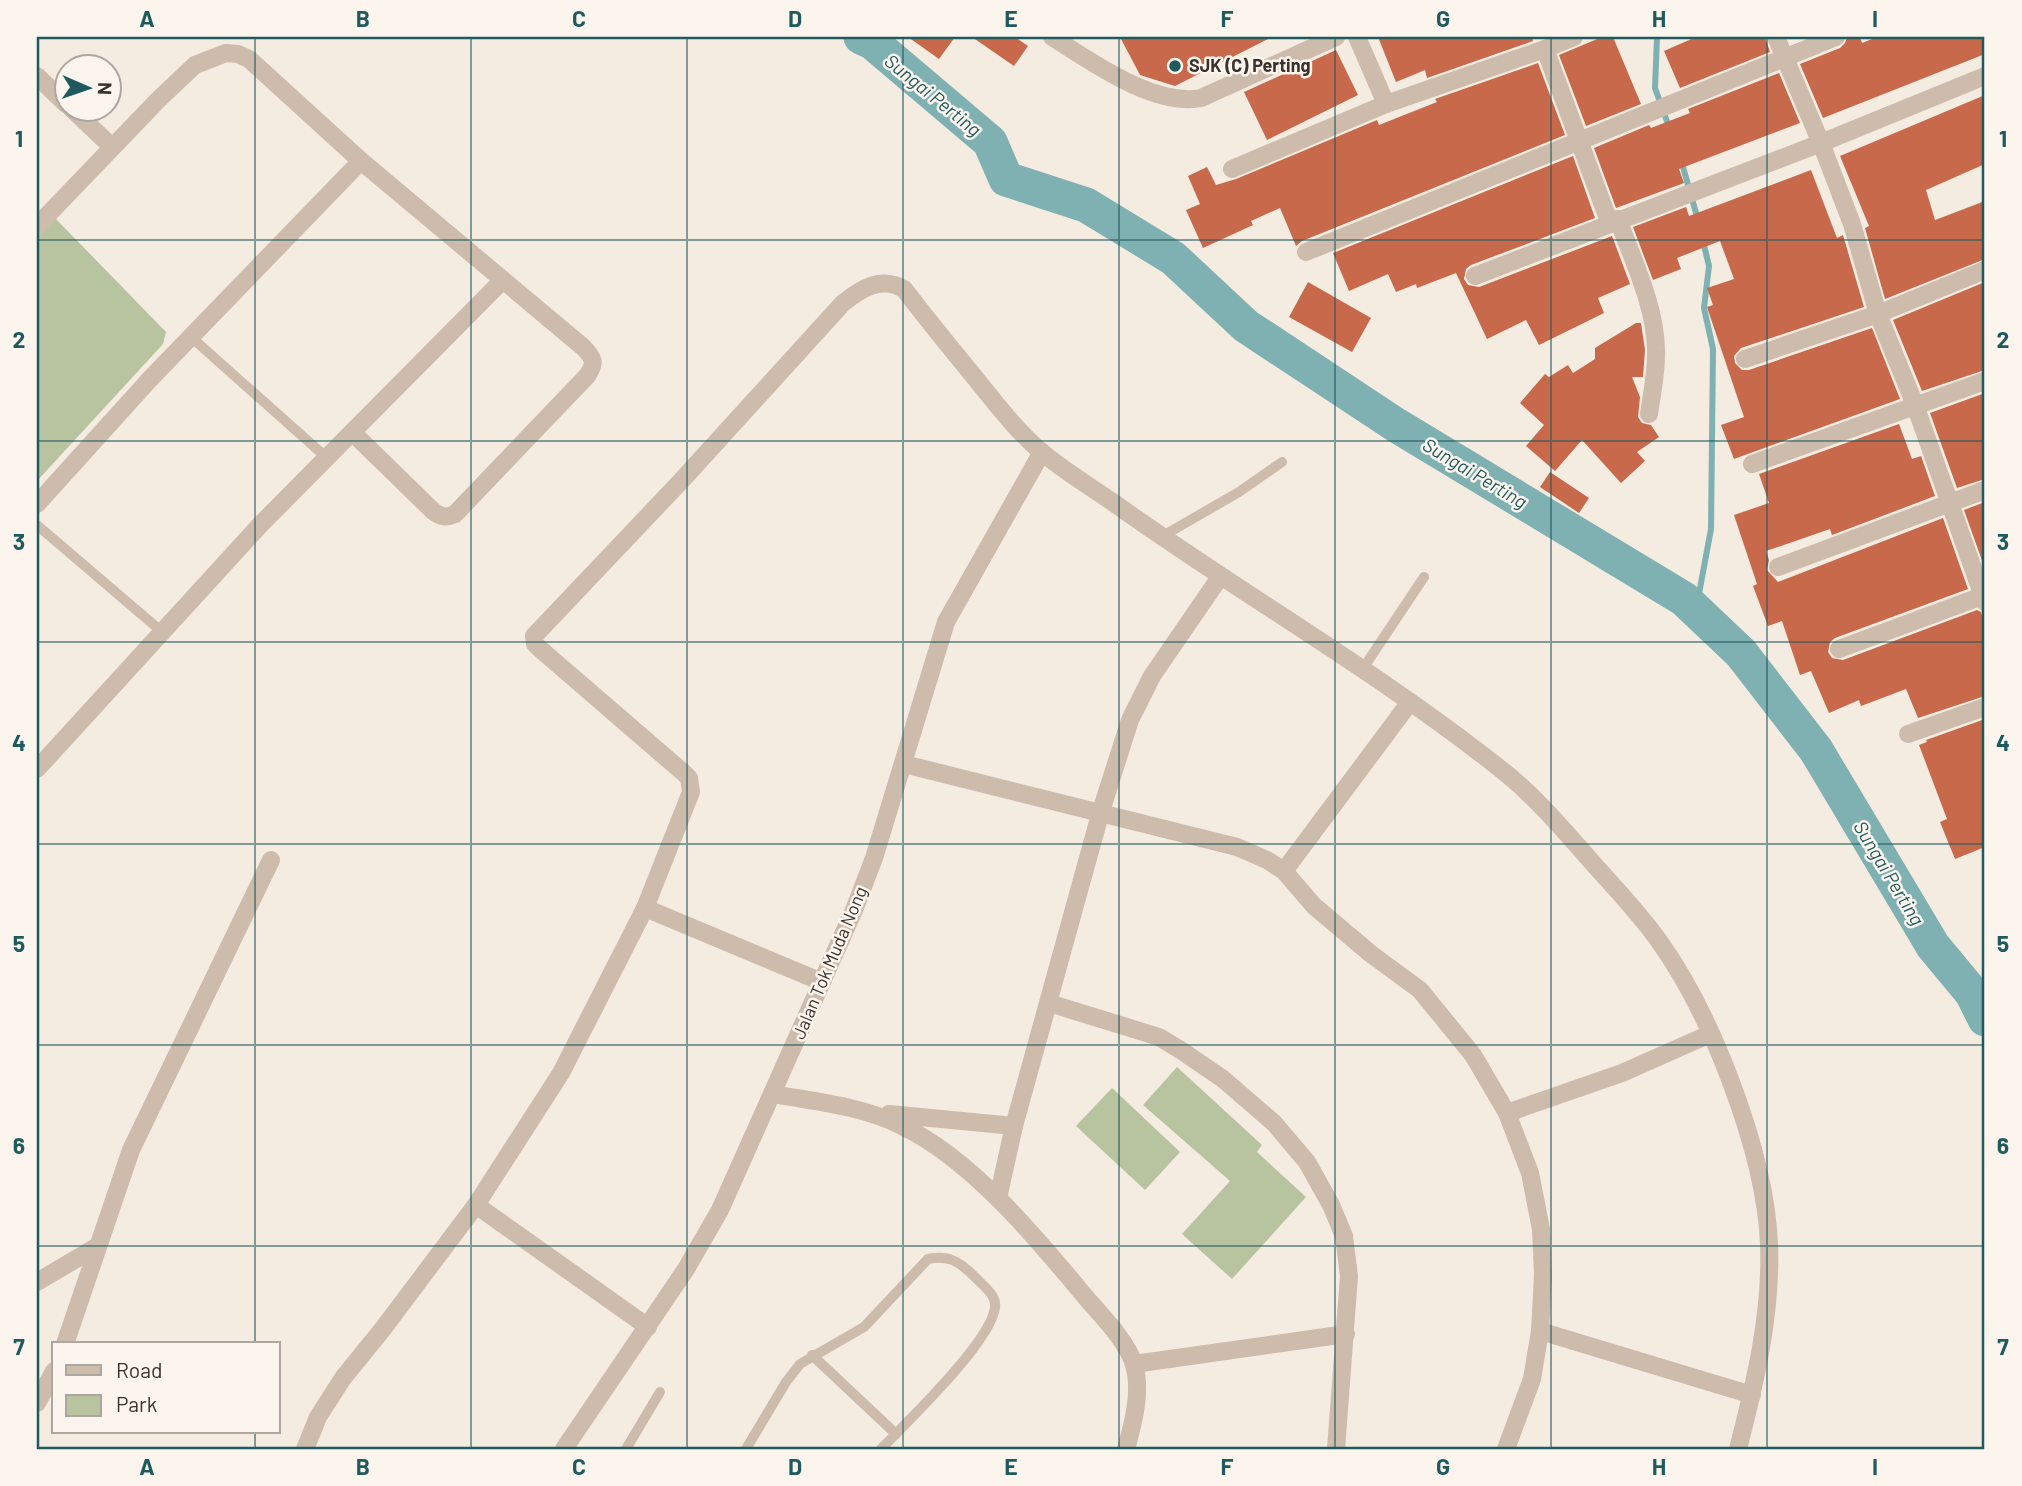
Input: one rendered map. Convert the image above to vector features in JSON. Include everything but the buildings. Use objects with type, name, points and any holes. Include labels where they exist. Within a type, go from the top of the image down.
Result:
[{"type":"street","points":[[1052,37],[1145,89],[1168,97],[1190,100],[1200,98],[1336,37]]},
{"type":"street","points":[[1357,37],[1386,104]]},
{"type":"street","points":[[1232,169],[1386,104],[1574,37]]},
{"type":"street","points":[[1776,37],[1852,224],[1878,314],[1915,405],[1984,598],[1839,649]]},
{"type":"street","points":[[1306,252],[1836,37]]},
{"type":"street","points":[[1545,49],[1578,141],[1644,293],[1655,335],[1657,362],[1649,414]]},
{"type":"street","points":[[37,226],[195,65],[226,53],[238,54],[249,60],[361,161],[583,347],[593,359],[594,365],[587,376],[455,514],[448,517],[433,511],[352,432]]},
{"type":"street","points":[[37,76],[52,90]]},
{"type":"street","points":[[1475,276],[1821,143],[1985,76]]},
{"type":"street","points":[[86,122],[112,147]]},
{"type":"street","points":[[37,504],[191,337],[361,161]]},
{"type":"street","points":[[1745,359],[1878,314],[1985,270]]},
{"type":"street","points":[[37,769],[260,525],[502,281]]},
{"type":"street","points":[[305,1449],[318,1417],[343,1378],[476,1205],[561,1073],[645,908],[691,792],[689,778],[539,648],[534,640],[536,633],[682,480],[843,303],[875,284],[888,283],[904,289],[990,397],[1042,452],[1161,537],[1410,702],[1513,779],[1545,810],[1641,917],[1677,968],[1723,1061],[1740,1110],[1763,1194],[1768,1231],[1768,1297],[1752,1395],[1738,1449]]},
{"type":"street","points":[[1752,464],[1985,381]]},
{"type":"street","name":"Jalan Tok Muda Nong","points":[[564,1449],[686,1269],[720,1210],[874,858],[946,622],[1042,452]]},
{"type":"street","points":[[1778,566],[1985,490]]},
{"type":"street","points":[[998,1198],[1014,1126],[1101,811],[1130,720],[1140,697],[1220,577]]},
{"type":"street","points":[[1284,871],[1410,702]]},
{"type":"street","points":[[1908,734],[1985,707]]},
{"type":"street","points":[[904,764],[1101,811],[1237,847],[1267,860],[1284,871],[1319,911],[1370,954],[1420,990],[1473,1055],[1507,1113],[1531,1173],[1541,1229],[1543,1275],[1540,1331],[1531,1380],[1506,1449]]},
{"type":"street","points":[[66,1342],[131,1150],[271,860]]},
{"type":"street","points":[[645,908],[822,982]]},
{"type":"street","points":[[1049,1003],[1159,1037],[1223,1079],[1274,1123],[1307,1162],[1331,1205],[1344,1236],[1349,1276],[1336,1449]]},
{"type":"street","points":[[1507,1113],[1609,1078],[1710,1034]]},
{"type":"street","points":[[773,1094],[873,1113],[1014,1126]]},
{"type":"street","points":[[873,1113],[928,1141],[998,1198],[1115,1332],[1134,1364],[1136,1394],[1126,1449]]},
{"type":"street","points":[[476,1205],[648,1327]]},
{"type":"street","points":[[37,1282],[98,1246]]},
{"type":"street","points":[[1540,1331],[1752,1395]]},
{"type":"street","points":[[1134,1364],[1346,1334]]},
{"type":"street","points":[[37,1404],[52,1375]]},
{"type":"lane","points":[[191,337],[327,458]]},
{"type":"lane","points":[[1161,537],[1240,492],[1282,462]]},
{"type":"lane","points":[[37,526],[162,631]]},
{"type":"lane","points":[[1362,670],[1424,577]]},
{"type":"lane","points":[[746,1449],[786,1382],[800,1364],[864,1327],[928,1259],[952,1258],[965,1267],[992,1295],[996,1304],[993,1316],[986,1333],[977,1344],[881,1449]]},
{"type":"lane","points":[[812,1355],[896,1434]]},
{"type":"lane","points":[[626,1449],[660,1392]]},
{"type":"green space","points":[[54,217],[166,332],[163,344],[37,481],[37,238]]},
{"type":"green space","points":[[1177,1067],[1262,1145],[1257,1152],[1306,1197],[1232,1279],[1182,1234],[1230,1181],[1143,1105]]},
{"type":"green space","points":[[1112,1088],[1180,1152],[1145,1190],[1076,1126]]},
{"type":"waterway","name":"Sungai Perting","points":[[861,37],[872,42],[990,142],[1006,179],[1086,205],[1173,258],[1246,326],[1396,425],[1684,599],[1741,653],[1816,750],[1933,946],[1972,993],[1985,1019]]},
{"type":"waterway","points":[[1657,37],[1655,88],[1669,127]]},
{"type":"waterway","points":[[1681,160],[1698,220]]},
{"type":"waterway","points":[[1696,610],[1711,529],[1713,349],[1704,308],[1709,266],[1703,241]]},
{"type":"place","name":"SJK (C) Perting","points":[[1175,66]]}]
